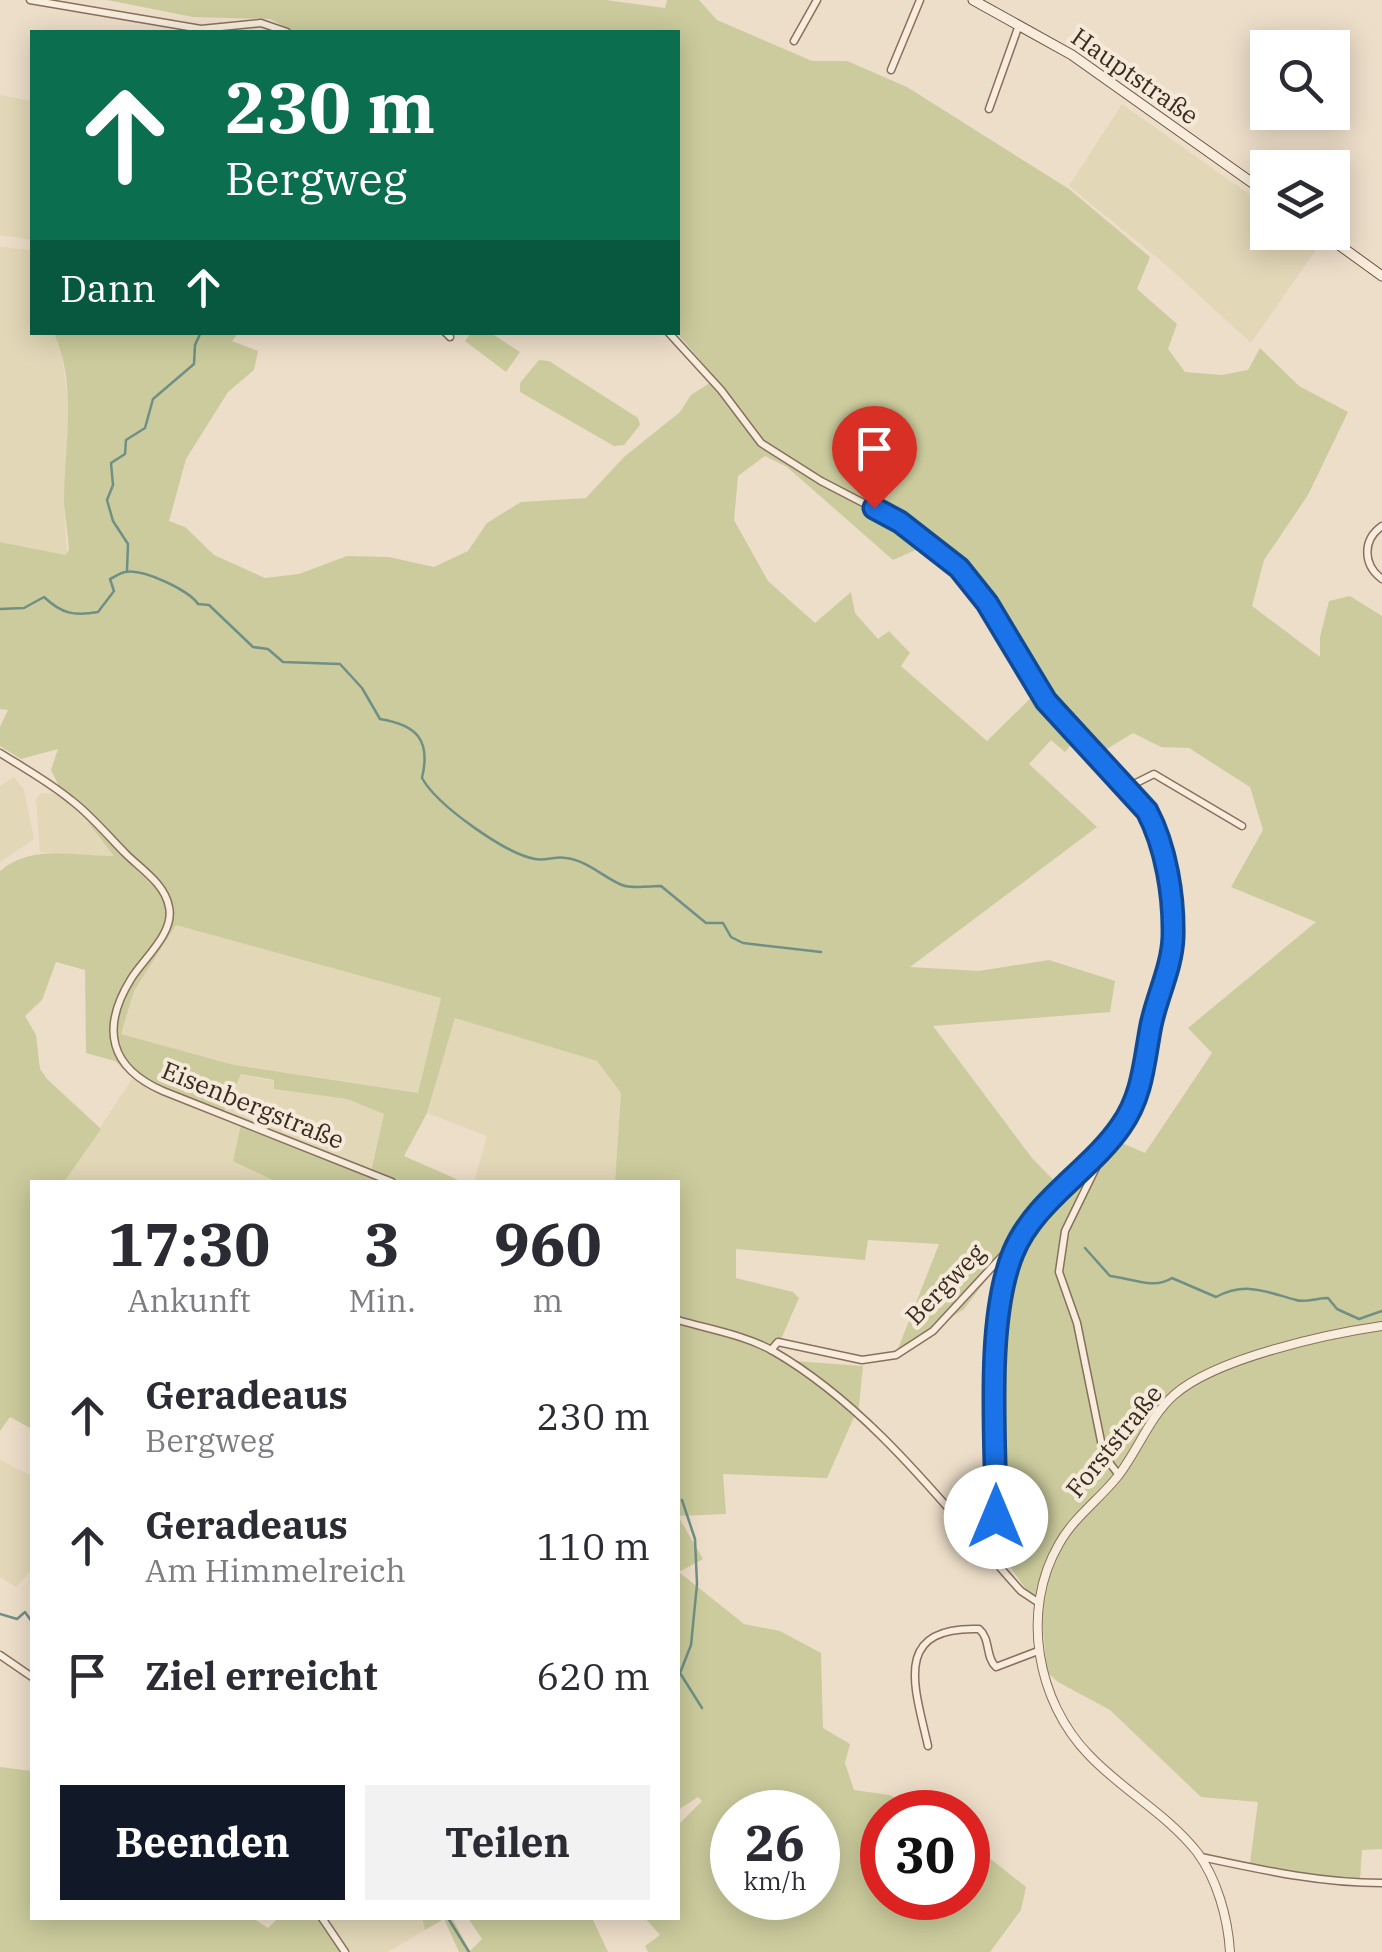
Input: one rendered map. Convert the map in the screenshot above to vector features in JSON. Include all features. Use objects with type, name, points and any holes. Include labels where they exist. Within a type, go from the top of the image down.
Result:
[{"type":"main road","name":"Hauptstraße","points":[[973,0],[1072,55],[1250,181]]},
{"type":"main road","points":[[1346,250],[1382,276]]},
{"type":"street","points":[[30,0],[211,30]]},
{"type":"street","points":[[794,41],[817,0]]},
{"type":"street","points":[[891,70],[920,0]]},
{"type":"street","points":[[222,30],[261,23],[281,30]]},
{"type":"street","points":[[989,110],[1019,24]]},
{"type":"street","points":[[671,335],[721,390],[760,443],[821,481],[900,522],[959,568],[987,603],[1046,701],[1128,788],[1155,828],[1167,873],[1173,937],[1141,1086],[1066,1230],[1059,1272],[1076,1324],[1104,1456],[1118,1475]]},
{"type":"street","points":[[1382,526],[1370,538],[1367,554],[1370,567],[1382,580]]},
{"type":"street","name":"Eisenbergstraße","points":[[0,753],[73,800],[158,884],[170,910],[164,933],[131,978],[116,1014],[115,1049],[128,1071],[163,1091],[387,1180]]},
{"type":"street","points":[[1128,788],[1154,774],[1242,826]]},
{"type":"street","name":"Bergweg","points":[[771,1350],[778,1342],[786,1342],[862,1360],[896,1355],[933,1332],[1011,1243],[1019,1240],[1110,1141]]},
{"type":"street","points":[[995,1563],[1000,1307],[1019,1240]]},
{"type":"street","points":[[680,1321],[771,1350],[815,1381],[877,1435],[1020,1592],[1039,1603]]},
{"type":"street","name":"Forststraße","points":[[1230,1952],[1220,1902],[1200,1857],[1074,1738],[1060,1713],[1038,1651],[1039,1603],[1056,1549],[1071,1524],[1118,1475],[1172,1396],[1187,1385],[1295,1344],[1382,1326]]},
{"type":"street","points":[[928,1746],[913,1671],[920,1653],[937,1634],[950,1628],[979,1629],[986,1637],[990,1662],[996,1667],[1038,1651]]},
{"type":"street","points":[[0,1654],[30,1676]]},
{"type":"street","points":[[1200,1857],[1290,1876],[1382,1883]]},
{"type":"street","points":[[323,1920],[345,1952]]},
{"type":"shaded area","points":[[0,95],[30,101],[30,240],[0,235]]},
{"type":"shaded area","points":[[1122,104],[1250,195],[1250,250],[1316,250],[1251,343],[1166,265],[1069,186]]},
{"type":"shaded area","points":[[0,247],[30,250],[30,335],[55,335],[61,349],[69,409],[64,505],[67,555],[0,542]]},
{"type":"shaded area","points":[[14,777],[24,790],[34,839],[0,862],[0,786]]},
{"type":"shaded area","points":[[41,793],[56,794],[84,817],[115,857],[40,852],[36,799]]},
{"type":"shaded area","points":[[176,925],[441,998],[418,1093],[234,1065],[121,1034],[134,991]]},
{"type":"shaded area","points":[[455,1018],[597,1061],[621,1093],[615,1180],[475,1180],[487,1136],[427,1113]]},
{"type":"shaded area","points":[[240,1074],[274,1081],[275,1089],[347,1099],[384,1114],[369,1176],[233,1160],[273,1180],[65,1180],[132,1079],[221,1116]]},
{"type":"shaded area","points":[[0,1460],[30,1475],[30,1571],[16,1587],[0,1577]]},
{"type":"shaded area","points":[[326,1920],[422,1920],[425,1930],[388,1952],[348,1952]]},
{"type":"green space","points":[[107,0],[606,0],[665,8],[667,0],[699,0],[717,20],[812,61],[847,61],[907,87],[1069,189],[1150,257],[1137,289],[1177,324],[1168,349],[1185,372],[1222,375],[1248,370],[1260,348],[1299,386],[1348,412],[1308,495],[1264,560],[1252,606],[1320,657],[1320,637],[1329,601],[1350,596],[1382,616],[1382,1849],[1362,1850],[1360,1880],[1317,1877],[1250,1863],[1258,1802],[1201,1797],[1110,1710],[1047,1672],[1041,1611],[1002,1555],[1001,1339],[1010,1283],[996,1267],[964,1309],[896,1354],[939,1244],[868,1240],[865,1260],[736,1249],[736,1278],[793,1292],[799,1298],[774,1355],[780,1360],[863,1366],[859,1406],[827,1478],[723,1474],[726,1514],[680,1516],[680,1180],[615,1180],[621,1093],[597,1061],[455,1018],[427,1113],[404,1156],[458,1180],[273,1180],[233,1161],[241,1125],[370,1175],[384,1114],[347,1099],[274,1089],[274,1080],[241,1074],[221,1117],[143,1086],[115,1061],[86,1053],[85,970],[56,962],[42,1000],[25,1016],[36,1035],[40,1069],[101,1129],[65,1180],[30,1180],[30,1428],[10,1417],[0,1431],[0,871],[13,862],[41,854],[114,856],[84,817],[56,794],[59,786],[51,770],[58,749],[21,759],[0,746],[0,727],[8,710],[0,709],[0,542],[66,555],[69,549],[64,503],[68,395],[55,335],[236,335],[232,341],[258,351],[254,370],[228,392],[186,459],[169,521],[185,527],[214,555],[265,578],[299,574],[347,556],[389,557],[434,567],[468,551],[487,523],[521,502],[586,498],[624,457],[680,412],[691,395],[716,379],[679,335],[680,30],[291,30],[270,19],[193,17]],"holes":[[[765,456],[787,467],[893,560],[918,549],[942,559],[954,555],[996,607],[1041,688],[987,741],[901,666],[910,653],[889,631],[878,639],[855,613],[851,592],[815,623],[768,581],[734,520],[738,476]],[[1133,733],[1161,747],[1189,748],[1250,787],[1263,830],[1231,887],[1316,922],[1188,1028],[1212,1053],[1145,1153],[1117,1141],[1066,1193],[1032,1158],[933,1026],[1110,1012],[1115,981],[1049,960],[979,971],[910,967],[1097,827],[1029,764],[1051,740],[1065,752],[1074,741],[1092,758]],[[176,925],[441,998],[418,1093],[234,1065],[121,1034],[134,991]]]},
{"type":"green space","points":[[470,335],[494,335],[520,352],[506,372],[465,341]]},
{"type":"green space","points":[[539,360],[549,361],[638,418],[640,425],[624,445],[614,446],[520,392],[520,383]]},
{"type":"green space","points":[[680,1519],[703,1559],[680,1571]]},
{"type":"green space","points":[[680,1573],[744,1624],[780,1631],[821,1653],[823,1728],[850,1744],[845,1763],[854,1790],[860,1791],[860,1920],[990,1920],[990,1858],[1026,1887],[1021,1910],[990,1952],[648,1952],[645,1946],[660,1935],[647,1920],[680,1920],[680,1823],[702,1801],[698,1797],[680,1809]]},
{"type":"green space","points":[[0,1767],[30,1771],[30,1920],[256,1920],[268,1928],[276,1920],[319,1920],[342,1952],[0,1952]]},
{"type":"green space","points":[[422,1920],[442,1920],[425,1930]]},
{"type":"green space","points":[[444,1920],[453,1920],[470,1951],[482,1939],[469,1920],[593,1920],[608,1952],[459,1952]]},
{"type":"waterway","points":[[127,570],[128,544],[113,521],[107,500],[113,485],[111,463],[125,454],[126,440],[145,428],[153,399],[194,364],[200,335]]},
{"type":"waterway","points":[[0,609],[24,608],[44,597],[69,612],[98,612],[114,591],[110,579],[121,573],[143,573],[165,582],[198,604],[209,605],[253,647],[268,649],[283,662],[340,664],[362,688],[380,719],[403,725],[418,736],[424,754],[422,778],[430,789],[456,814],[506,848],[535,859],[574,860],[626,886],[661,886],[706,923],[723,923],[731,937],[743,943],[821,952]]},
{"type":"waterway","points":[[1085,1248],[1110,1276],[1150,1283],[1172,1278],[1216,1297],[1247,1289],[1299,1301],[1328,1298],[1337,1309],[1359,1319],[1382,1311]]},
{"type":"waterway","points":[[682,1500],[695,1539],[697,1584],[691,1645],[680,1673],[702,1708]]},
{"type":"waterway","points":[[0,1614],[17,1619],[25,1612],[30,1619]]},
{"type":"waterway","points":[[449,1920],[469,1952]]},
{"type":"route","points":[[874,508],[900,522],[959,568],[987,603],[1016,657],[1046,701],[1147,811],[1167,873],[1173,937],[1151,1026],[1147,1064],[1134,1104],[1110,1141],[1028,1228],[1012,1257],[1000,1307],[996,1517]]}]
